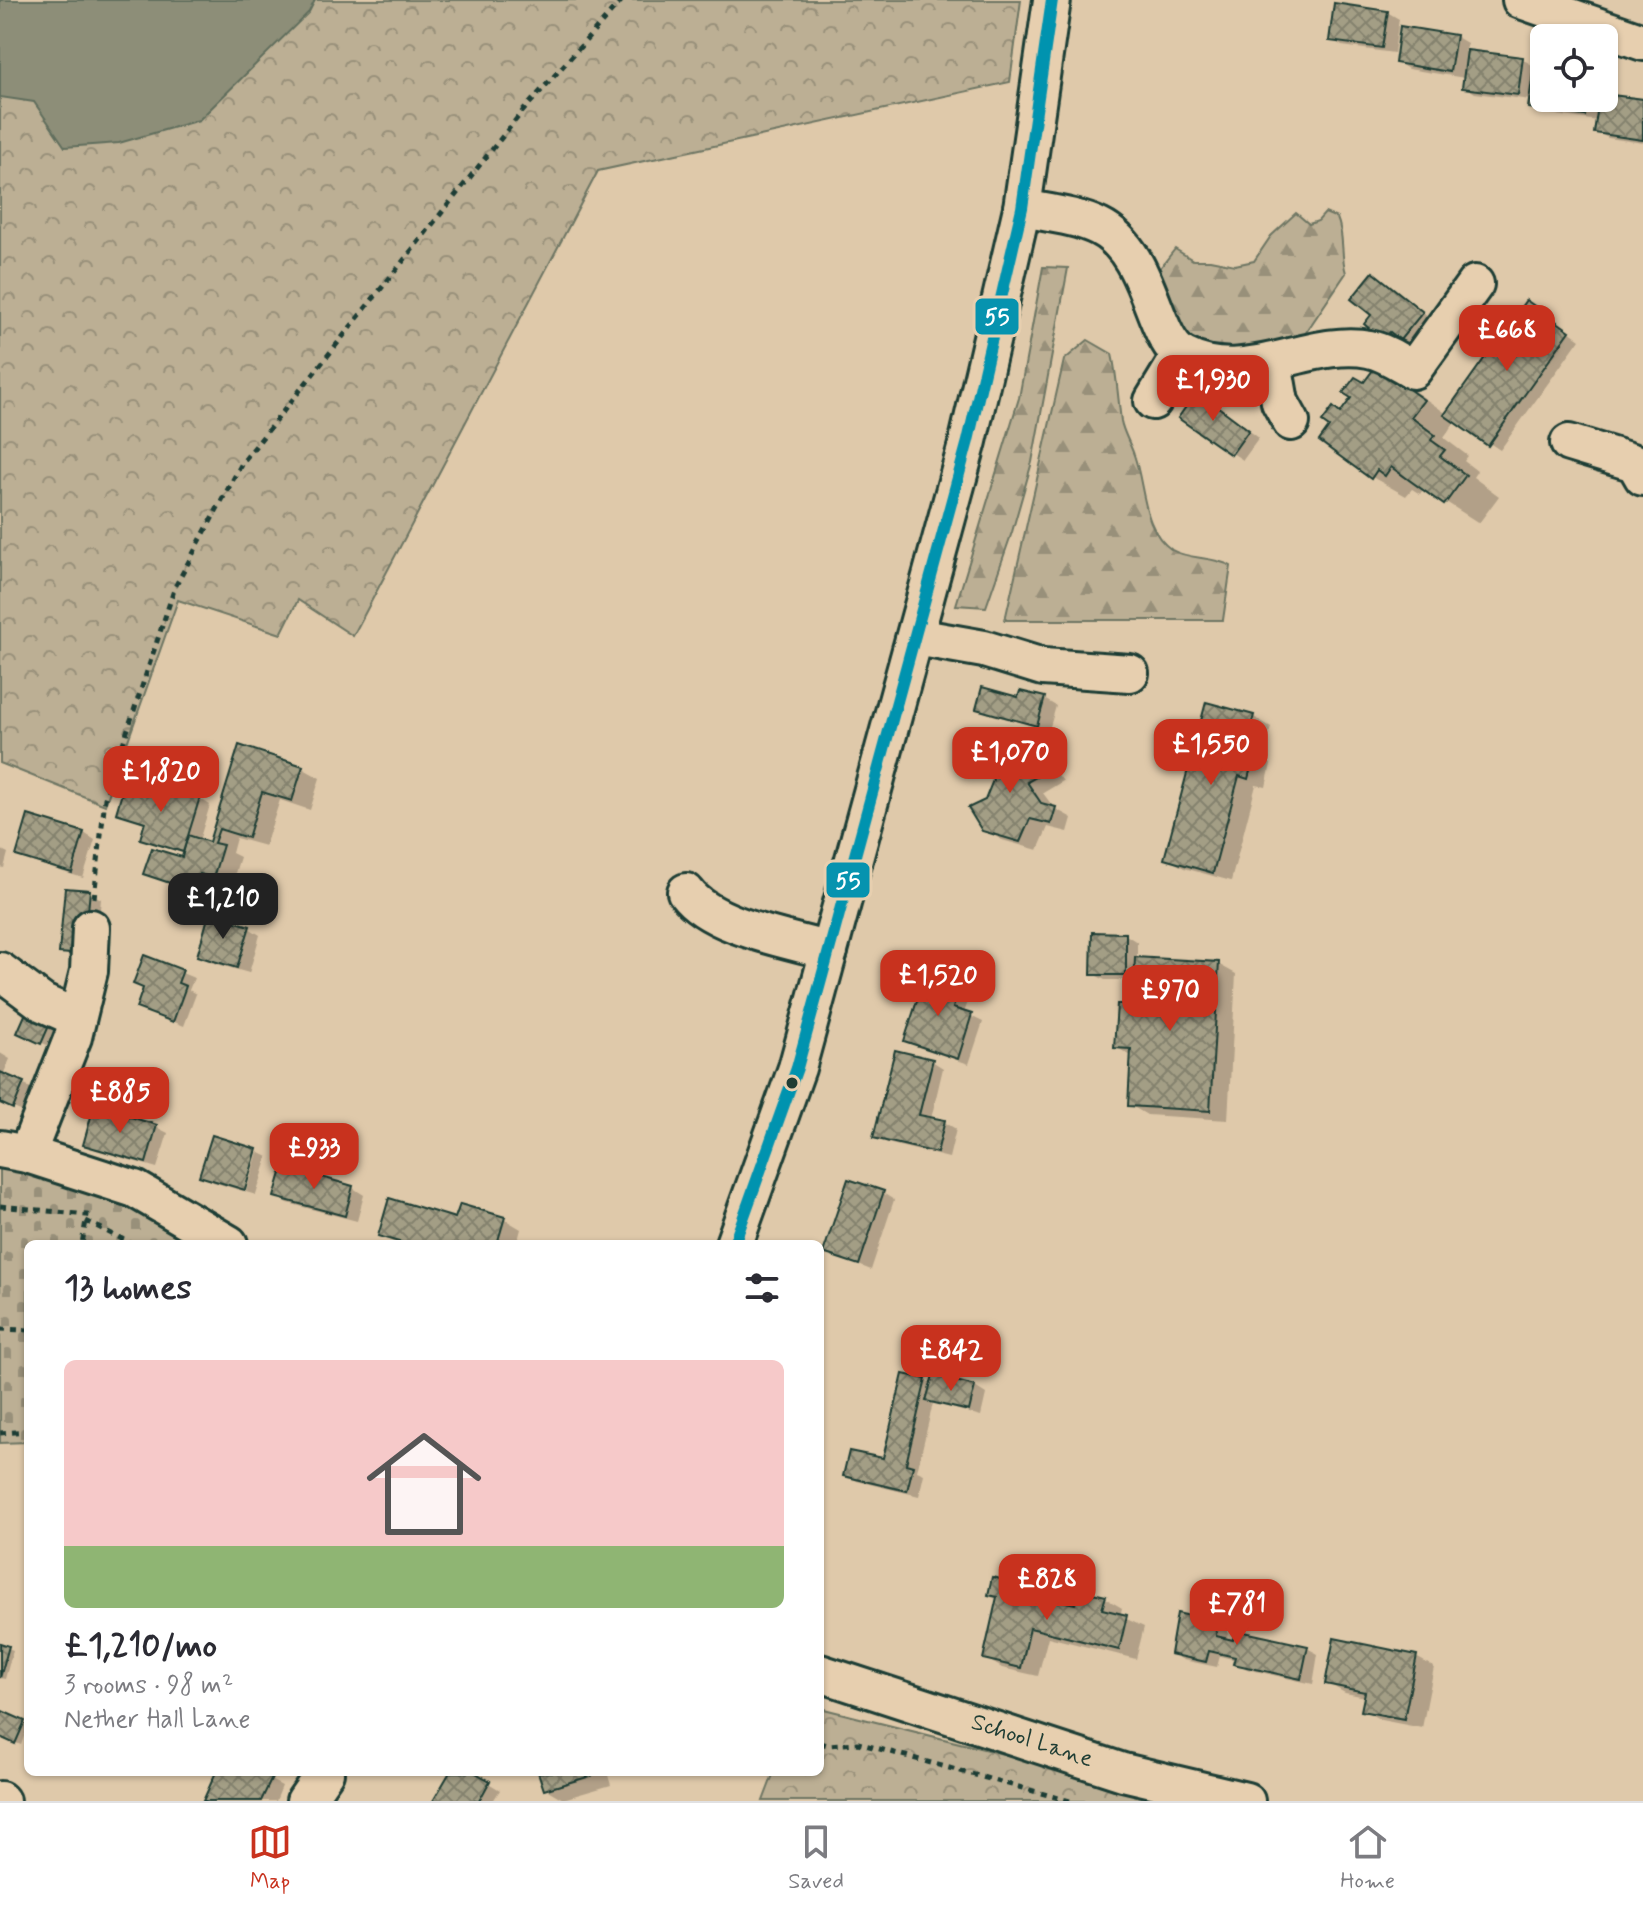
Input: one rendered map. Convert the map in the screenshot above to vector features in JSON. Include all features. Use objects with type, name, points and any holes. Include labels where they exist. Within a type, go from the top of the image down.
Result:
[{"type":"street","points":[[735,1240],[797,1068],[968,441],[1022,208],[1052,0]]},
{"type":"street","points":[[1521,0],[1643,42]]},
{"type":"street","points":[[1022,208],[1100,227],[1122,244],[1146,284],[1167,336],[1181,355],[1202,363],[1234,366],[1273,362],[1320,350],[1368,348],[1389,355],[1413,370],[1475,284]]},
{"type":"street","points":[[1153,401],[1181,355]]},
{"type":"street","points":[[1273,362],[1280,402],[1291,422]]},
{"type":"street","points":[[1569,443],[1635,463],[1643,477]]},
{"type":"street","points":[[916,637],[984,649],[1043,667],[1130,673]]},
{"type":"street","points":[[686,892],[694,902],[728,921],[829,951]]},
{"type":"street","points":[[91,928],[89,971],[73,1037],[14,1151],[135,1189],[222,1240]]},
{"type":"street","points":[[0,971],[43,1003],[77,1018]]},
{"type":"street","name":"School Lane","points":[[824,1674],[1123,1772],[1246,1801]]},
{"type":"path","points":[[91,928],[105,798],[175,587],[242,463],[522,112],[622,0]]},
{"type":"path","points":[[0,1206],[87,1215],[83,1240]]},
{"type":"path","points":[[86,1221],[124,1240]]},
{"type":"path","points":[[0,1329],[24,1330]]},
{"type":"path","points":[[0,1433],[24,1431]]},
{"type":"path","points":[[824,1743],[858,1743],[1070,1801]]},
{"type":"green space","points":[[0,0],[1021,0],[1010,82],[598,171],[353,636],[298,600],[281,634],[178,600],[105,805],[0,763]]},
{"type":"green space","points":[[1296,213],[1309,224],[1318,221],[1325,213],[1337,218],[1346,273],[1288,359],[1202,363],[1157,284],[1161,267],[1175,249],[1193,260],[1235,265],[1254,261],[1271,236]]},
{"type":"green space","points":[[1043,267],[1068,268],[1032,462],[986,607],[956,605],[1019,398]]},
{"type":"green space","points":[[1088,340],[1112,354],[1122,425],[1138,467],[1155,531],[1172,550],[1231,566],[1223,620],[1005,620],[1064,360]]},
{"type":"green space","points":[[0,1162],[136,1204],[198,1240],[24,1240],[24,1442],[0,1443]]},
{"type":"green space","points":[[824,1709],[1191,1801],[763,1801],[772,1776],[824,1776]]},
{"type":"shaded area","points":[[0,0],[315,0],[309,12],[199,120],[119,143],[65,147],[34,102],[0,97]]},
{"type":"building","points":[[1334,3],[1388,11],[1382,48],[1329,41]]},
{"type":"building","points":[[1400,26],[1456,35],[1450,72],[1395,63]]},
{"type":"building","points":[[1467,50],[1523,57],[1518,95],[1462,88]]},
{"type":"building","points":[[1618,96],[1643,99],[1643,140],[1594,133],[1597,112],[1618,112]]},
{"type":"building","points":[[1556,112],[1585,112],[1585,116]]},
{"type":"building","points":[[1373,272],[1423,312],[1400,340],[1390,332],[1383,340],[1364,324],[1371,315],[1351,299]]},
{"type":"building","points":[[1526,300],[1570,331],[1488,446],[1444,415]]},
{"type":"building","points":[[1376,366],[1424,400],[1411,417],[1435,435],[1431,440],[1445,450],[1440,456],[1466,475],[1444,505],[1391,467],[1385,476],[1377,470],[1371,479],[1319,441],[1329,427],[1322,422],[1333,407],[1340,413],[1351,398],[1343,393],[1355,377],[1364,382]]},
{"type":"building","points":[[1197,391],[1249,430],[1231,455],[1178,418]]},
{"type":"building","points":[[982,687],[1018,697],[1020,691],[1045,697],[1037,726],[976,709]]},
{"type":"building","points":[[1206,702],[1254,715],[1245,750],[1255,752],[1248,779],[1239,776],[1213,873],[1164,859]]},
{"type":"building","points":[[998,742],[1003,752],[1010,749],[1018,763],[1033,753],[1047,771],[1027,782],[1041,803],[1056,807],[1051,824],[1030,819],[1020,842],[982,831],[968,808],[985,800],[993,780],[977,757]]},
{"type":"building","points":[[239,745],[303,766],[292,801],[262,792],[248,838],[219,829],[214,843],[223,845],[213,878],[200,874],[193,898],[171,892],[173,884],[143,874],[152,848],[182,857],[188,835],[209,842]]},
{"type":"building","points":[[125,783],[165,795],[168,787],[200,797],[183,852],[140,839],[145,822],[116,813]]},
{"type":"building","points":[[28,815],[84,832],[72,873],[16,856]]},
{"type":"building","points":[[65,888],[90,890],[84,955],[59,953]]},
{"type":"building","points":[[209,914],[250,926],[237,968],[197,956]]},
{"type":"building","points":[[1092,932],[1126,933],[1126,975],[1091,975]]},
{"type":"building","points":[[144,955],[183,970],[178,983],[186,986],[173,1022],[136,1008],[143,988],[133,984]]},
{"type":"building","points":[[1135,957],[1219,962],[1210,1111],[1128,1106],[1131,1049],[1114,1048],[1117,1004],[1133,1004]]},
{"type":"building","points":[[926,973],[960,984],[953,1008],[972,1014],[958,1059],[904,1041]]},
{"type":"building","points":[[28,1008],[52,1019],[41,1044],[17,1033]]},
{"type":"building","points":[[895,1050],[933,1059],[919,1115],[945,1120],[937,1153],[873,1138]]},
{"type":"building","points":[[0,1072],[24,1082],[13,1109],[0,1103]]},
{"type":"building","points":[[94,1106],[157,1125],[146,1163],[83,1145]]},
{"type":"building","points":[[212,1135],[257,1149],[245,1190],[199,1176]]},
{"type":"building","points":[[283,1166],[353,1186],[345,1216],[274,1197]]},
{"type":"building","points":[[848,1179],[884,1191],[859,1265],[824,1253]]},
{"type":"building","points":[[389,1198],[455,1218],[460,1204],[505,1217],[498,1240],[392,1240],[378,1236]]},
{"type":"building","points":[[903,1374],[926,1379],[906,1464],[913,1466],[907,1491],[843,1476],[849,1451],[883,1458]]},
{"type":"building","points":[[933,1375],[975,1386],[969,1411],[926,1401]]},
{"type":"building","points":[[992,1577],[1012,1582],[1011,1589],[1075,1604],[1079,1590],[1106,1596],[1102,1609],[1127,1615],[1119,1650],[1030,1628],[1021,1668],[983,1659],[997,1597],[988,1595]]},
{"type":"building","points":[[1177,1613],[1217,1622],[1216,1636],[1233,1640],[1235,1630],[1308,1646],[1301,1679],[1233,1664],[1235,1657],[1209,1651],[1206,1662],[1170,1654]]},
{"type":"building","points":[[1334,1638],[1417,1655],[1404,1719],[1361,1711],[1365,1692],[1325,1684]]},
{"type":"building","points":[[0,1643],[9,1646],[0,1678]]},
{"type":"building","points":[[0,1710],[24,1721],[15,1744],[0,1737]]},
{"type":"building","points":[[214,1776],[272,1778],[261,1801],[203,1801]]},
{"type":"building","points":[[448,1776],[481,1776],[490,1781],[479,1801],[433,1801]]},
{"type":"building","points":[[539,1776],[591,1776],[544,1790]]},
{"type":"transit line","name":"55","points":[[735,1240],[797,1068],[968,441],[1022,208],[1052,0]]}]
